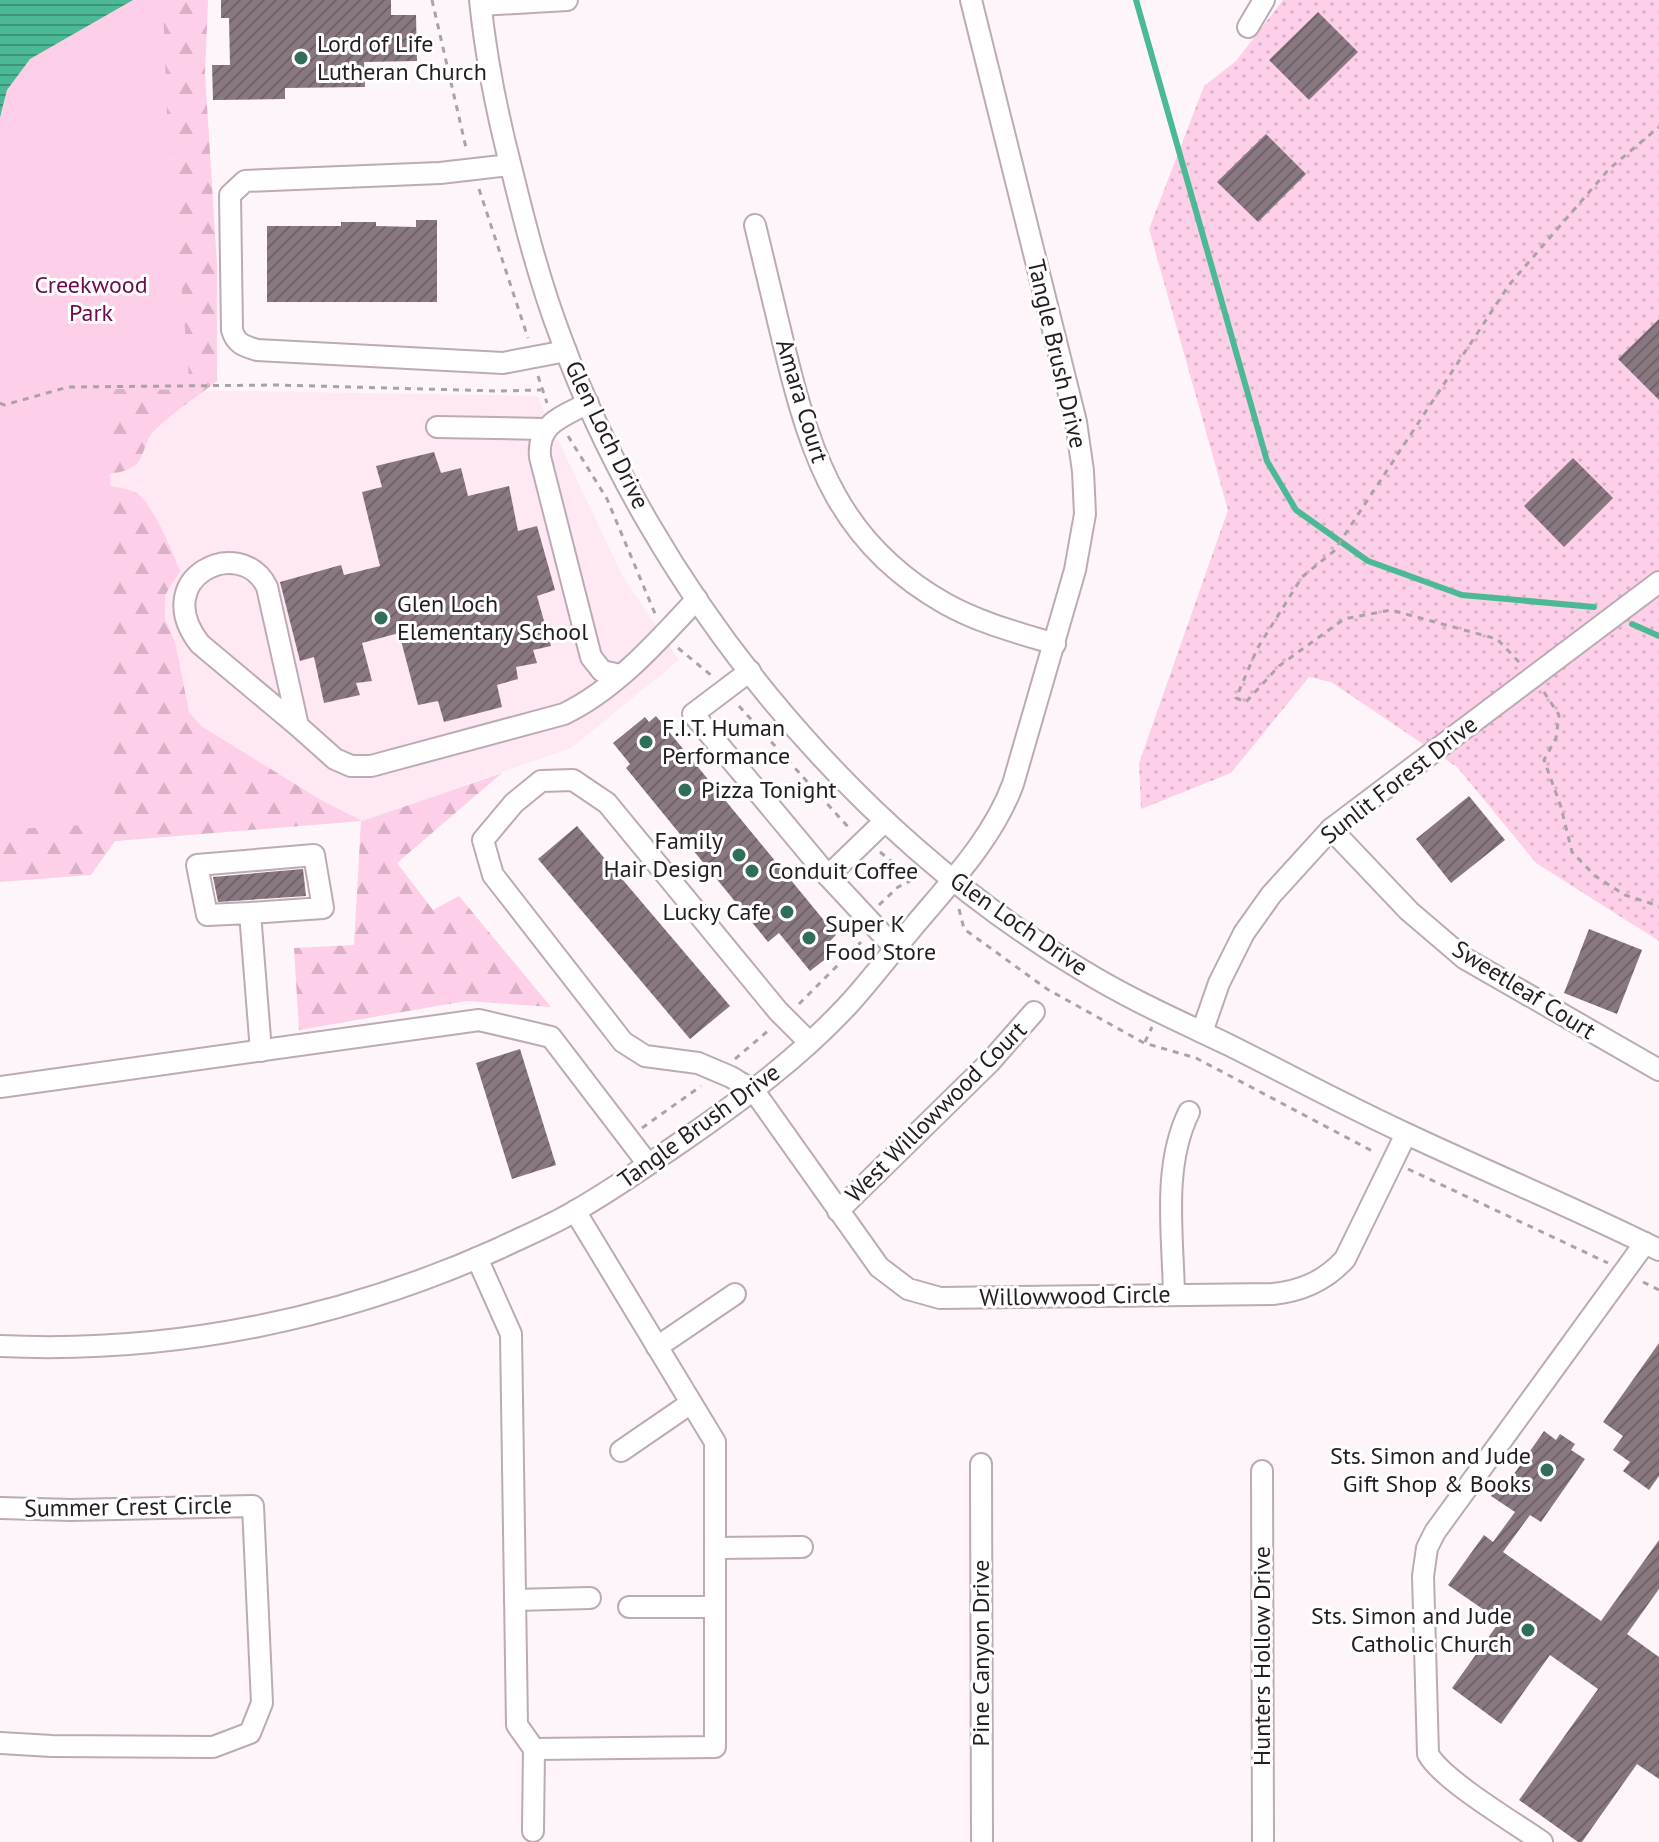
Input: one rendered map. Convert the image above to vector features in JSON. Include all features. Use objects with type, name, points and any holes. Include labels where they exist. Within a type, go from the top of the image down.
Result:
[{"type":"street","points":[[481,2],[567,0]]},
{"type":"street","name":"Tangle Brush Drive","points":[[0,1346],[134,1344],[252,1329],[308,1316],[406,1287],[477,1258],[575,1211],[754,1091],[809,1042],[848,1004],[984,840],[1004,809],[1055,644],[1078,556],[1085,514],[1076,422],[971,0]]},
{"type":"street","points":[[1248,27],[1264,0]]},
{"type":"street","name":"Glen Loch Drive","points":[[481,2],[491,88],[530,248],[588,403],[620,472],[678,575],[750,671],[837,775],[948,884],[1082,971],[1406,1134],[1652,1247]]},
{"type":"street","points":[[510,165],[440,173],[245,181],[230,195],[234,338],[243,346],[257,350],[503,363],[566,351]]},
{"type":"street","name":"Amara Court","points":[[755,225],[799,406],[813,450],[848,518],[873,547],[910,581],[948,605],[988,623],[1055,644]]},
{"type":"street","points":[[437,427],[544,429],[588,403]]},
{"type":"street","points":[[544,429],[538,442],[540,457],[586,641],[596,666],[602,671],[620,675]]},
{"type":"street","points":[[298,726],[267,587],[261,574],[245,565],[225,562],[206,569],[192,582],[183,599],[184,616],[190,631],[200,644],[335,759],[351,766],[371,766],[564,714],[587,703],[667,632],[697,599]]},
{"type":"street","name":"Sunlit Forest Drive","points":[[1202,1032],[1219,983],[1244,933],[1271,895],[1331,829],[1659,582]]},
{"type":"street","points":[[750,671],[693,714],[828,876],[895,948]]},
{"type":"street","points":[[754,1091],[698,1063],[645,1056],[623,1042],[493,875],[483,840],[514,803],[541,781],[573,780],[607,803],[784,1017],[809,1042]]},
{"type":"street","points":[[828,876],[885,821]]},
{"type":"street","name":"Sweetleaf Court","points":[[1331,829],[1409,911],[1464,958],[1659,1070]]},
{"type":"street","points":[[314,855],[323,908],[250,913],[207,915],[197,865],[314,855]]},
{"type":"street","points":[[250,913],[261,1051]]},
{"type":"street","name":"West Willowwood Court","points":[[838,1211],[990,1062],[1034,1012]]},
{"type":"street","points":[[0,1087],[479,1020],[551,1037],[648,1164]]},
{"type":"street","name":"Willowwood Circle","points":[[754,1091],[879,1267],[908,1289],[940,1298],[1297,1291],[1332,1274],[1345,1259],[1406,1134]]},
{"type":"street","points":[[1174,1295],[1172,1170],[1180,1130],[1189,1112]]},
{"type":"street","points":[[534,1749],[715,1747],[715,1442],[575,1211]]},
{"type":"street","points":[[1542,1842],[1451,1779],[1428,1754],[1424,1564],[1435,1532],[1625,1272],[1652,1247]]},
{"type":"street","points":[[477,1258],[511,1334],[517,1725],[534,1749],[533,1831]]},
{"type":"street","points":[[657,1347],[735,1294]]},
{"type":"street","points":[[621,1451],[691,1403]]},
{"type":"street","name":"Pine Canyon Drive","points":[[981,1464],[982,1842]]},
{"type":"street","name":"Hunters Hollow Drive","points":[[1262,1471],[1263,1842]]},
{"type":"street","name":"Summer Crest Circle","points":[[0,1508],[71,1510],[253,1506],[262,1703],[250,1733],[213,1747],[0,1743]]},
{"type":"street","points":[[715,1548],[802,1547]]},
{"type":"street","points":[[515,1600],[590,1598]]},
{"type":"street","points":[[629,1607],[715,1607]]},
{"type":"path","points":[[1659,127],[1609,169],[1509,285],[1334,551],[1302,577],[1257,649],[1236,698],[1246,702],[1279,666],[1344,619],[1391,610],[1497,639],[1534,677],[1559,715],[1556,738],[1544,760],[1561,807],[1572,852],[1595,876],[1625,895],[1659,906]]},
{"type":"path","points":[[0,403],[4,405],[68,387],[277,385],[541,390]]},
{"type":"path","points":[[629,1137],[719,1072],[817,989],[868,935],[873,926],[873,912],[898,887],[922,875],[948,884],[964,929],[1047,989],[1144,1043],[1196,1058],[1392,1162],[1659,1290]]},
{"type":"shaded area","points":[[0,0],[133,0],[30,59],[7,90],[0,117]]},
{"type":"shaded area","name":"Glen Loch Elementary School","points":[[109,389],[537,396],[623,577],[679,660],[571,748],[362,821],[115,841]]},
{"type":"green space","name":"Creekwood Park","points":[[0,0],[163,0],[167,116],[190,390],[109,389],[115,823],[0,830]]},
{"type":"green space","points":[[139,0],[208,0],[205,73],[217,265],[217,381],[156,429],[138,463],[123,471],[103,473],[0,341]]},
{"type":"green space","points":[[1283,0],[1659,0],[1659,941],[1536,863],[1457,767],[1331,682],[1309,677],[1231,773],[1141,809],[1139,763],[1228,510],[1149,229],[1204,86],[1236,61]]},
{"type":"green space","points":[[104,485],[129,490],[142,498],[156,517],[177,563],[180,571],[165,595],[165,619],[175,642],[189,712],[201,726],[321,800],[362,821],[502,773],[397,863],[433,910],[459,896],[551,1007],[466,1001],[299,1030],[294,948],[354,945],[361,821],[115,841],[91,875],[0,882],[0,819]]},
{"type":"building","points":[[221,0],[391,0],[391,15],[416,15],[417,61],[364,62],[365,87],[285,88],[285,99],[213,100],[212,65],[230,65],[229,18],[221,18]]},
{"type":"building","points":[[1318,12],[1358,52],[1309,100],[1269,60]]},
{"type":"building","points":[[1266,134],[1306,174],[1258,222],[1217,182]]},
{"type":"building","points":[[416,220],[437,220],[437,302],[267,302],[267,226],[341,226],[341,222],[376,222],[376,226],[416,227]]},
{"type":"building","points":[[1659,319],[1659,400],[1618,359]]},
{"type":"building","points":[[434,452],[441,473],[461,468],[468,496],[509,486],[518,531],[537,526],[555,590],[537,596],[551,646],[533,650],[537,663],[516,667],[518,679],[497,685],[502,707],[444,722],[438,701],[418,705],[399,633],[362,643],[372,681],[356,683],[360,695],[324,703],[314,657],[300,661],[280,582],[341,565],[344,575],[380,566],[362,492],[382,487],[376,466]]},
{"type":"building","points":[[1573,458],[1613,498],[1564,547],[1524,506]]},
{"type":"building","points":[[656,716],[836,935],[829,942],[836,951],[810,971],[779,933],[768,942],[626,768],[630,764],[613,743],[645,717],[649,722]]},
{"type":"building","points":[[1469,796],[1505,840],[1451,883],[1416,839]]},
{"type":"building","points":[[577,826],[730,1006],[690,1039],[538,859]]},
{"type":"building","points":[[303,869],[306,896],[218,902],[213,877]]},
{"type":"building","points":[[1589,929],[1642,950],[1617,1014],[1564,993]]},
{"type":"building","points":[[520,1049],[556,1165],[512,1179],[476,1063]]},
{"type":"building","points":[[1659,1343],[1659,1476],[1649,1490],[1623,1471],[1630,1462],[1613,1450],[1623,1436],[1603,1422]]},
{"type":"building","points":[[1544,1431],[1556,1440],[1560,1434],[1575,1444],[1571,1450],[1585,1459],[1541,1522],[1530,1515],[1503,1552],[1601,1621],[1659,1540],[1659,1589],[1627,1634],[1659,1657],[1659,1779],[1637,1764],[1582,1842],[1519,1800],[1598,1689],[1550,1655],[1501,1724],[1452,1688],[1500,1621],[1448,1585],[1484,1535],[1493,1542],[1515,1512],[1491,1496],[1502,1480],[1507,1484]]},
{"type":"waterway","points":[[1136,0],[1267,461],[1296,510],[1368,561],[1462,595],[1594,607]]},
{"type":"waterway","points":[[1632,624],[1659,636]]},
{"type":"place","name":"Lord of Life Lutheran Church","points":[[301,58]]},
{"type":"place","name":"Glen Loch Elementary School","points":[[381,618]]},
{"type":"place","name":"F.I.T. Human Performance","points":[[646,742]]},
{"type":"place","name":"Pizza Tonight","points":[[685,790]]},
{"type":"place","name":"Family Hair Design","points":[[739,855]]},
{"type":"place","name":"Conduit Coffee","points":[[752,871]]},
{"type":"place","name":"Lucky Cafe","points":[[787,912]]},
{"type":"place","name":"Super K Food Store","points":[[809,938]]},
{"type":"place","name":"Sts. Simon and Jude Gift Shop & Books","points":[[1547,1470]]},
{"type":"place","name":"Sts. Simon and Jude Catholic Church","points":[[1528,1630]]}]
